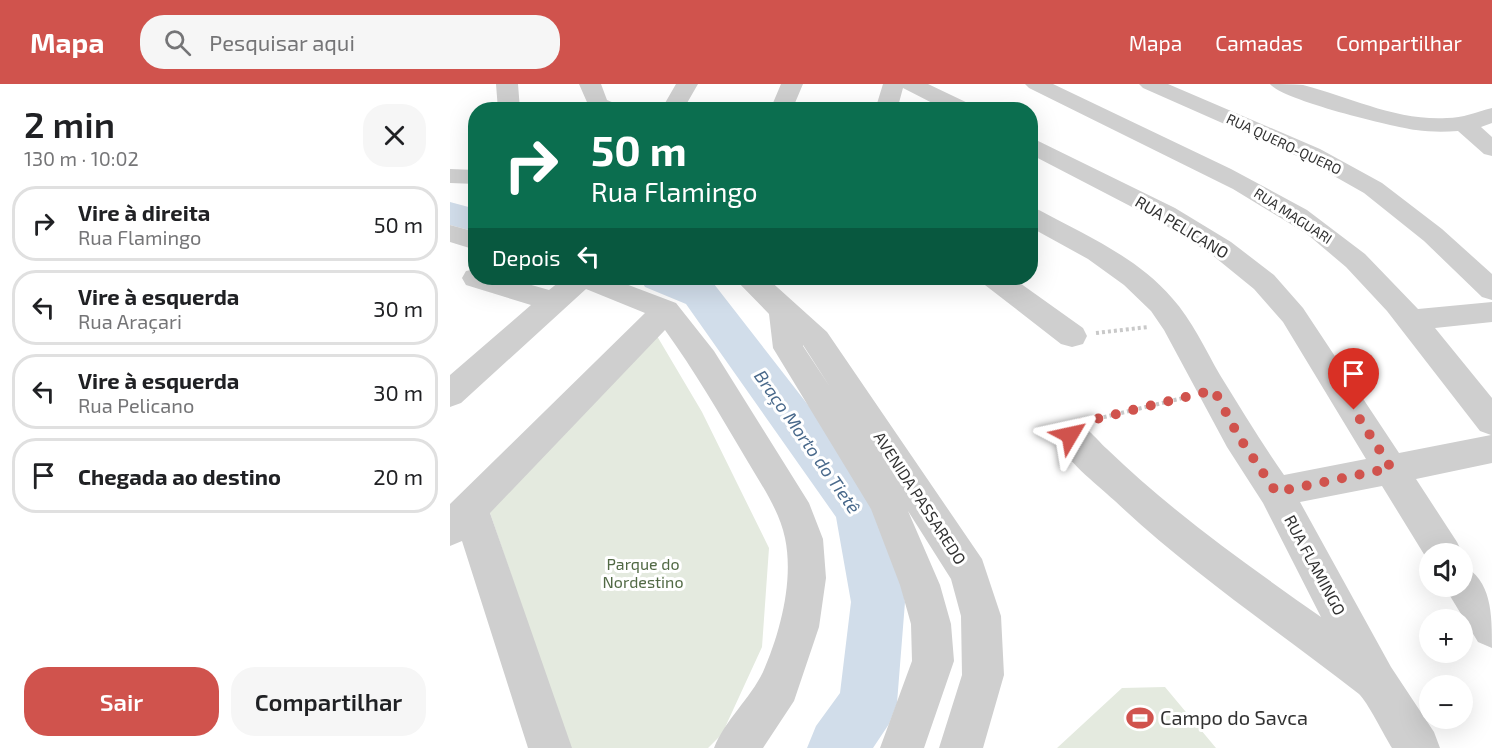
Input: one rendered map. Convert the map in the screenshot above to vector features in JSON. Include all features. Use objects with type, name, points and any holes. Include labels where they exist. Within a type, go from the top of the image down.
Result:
[{"type":"street","points":[[507,84],[508,102]]},
{"type":"street","points":[[590,84],[597,102]]},
{"type":"street","points":[[677,102],[687,84]]},
{"type":"street","points":[[784,102],[792,84]]},
{"type":"street","points":[[888,102],[894,84]]},
{"type":"street","points":[[911,84],[948,102]]},
{"type":"street","name":"RUA MAGUARI","points":[[1036,84],[1231,177],[1291,211],[1334,241],[1410,320],[1488,411]]},
{"type":"street","name":"RUA QUERO-QUERO","points":[[1150,84],[1312,154],[1373,188],[1433,235],[1492,290]]},
{"type":"street","points":[[1281,84],[1357,111],[1384,118],[1464,124],[1492,115]]},
{"type":"street","points":[[1464,124],[1492,149]]},
{"type":"street","name":"RUA PELICANO","points":[[1038,148],[1166,214],[1221,248],[1263,282],[1293,315],[1437,543]]},
{"type":"street","points":[[450,176],[468,177]]},
{"type":"street","name":"RUA FLAMINGO","points":[[1038,220],[1098,253],[1134,278],[1161,304],[1176,324],[1239,437],[1276,492],[1376,682],[1418,748]]},
{"type":"street","points":[[450,233],[468,239]]},
{"type":"street","points":[[450,269],[468,275]]},
{"type":"street","points":[[501,285],[554,302]]},
{"type":"street","points":[[450,394],[574,285]]},
{"type":"street","points":[[600,285],[666,310],[703,359],[791,503],[804,540],[807,578],[798,627],[779,686],[736,748]]},
{"type":"street","name":"AVENIDA PASSAREDO","points":[[759,285],[783,311],[816,340],[914,486],[968,572],[981,616],[983,675],[961,748]]},
{"type":"street","points":[[1004,285],[1072,336]]},
{"type":"street","points":[[550,748],[460,519],[666,310]]},
{"type":"street","name":"AVENIDA PASSAREDO","points":[[783,311],[788,348],[886,502],[920,585],[931,624],[933,661],[902,748]]},
{"type":"street","points":[[1410,320],[1492,312]]},
{"type":"street","points":[[1070,435],[1104,471],[1154,514],[1376,682]]},
{"type":"street","points":[[1276,492],[1492,449]]},
{"type":"street","points":[[1471,597],[1492,628]]},
{"type":"path","points":[[1072,336],[1176,324]]},
{"type":"path","points":[[1070,435],[1072,427],[1084,422],[1214,390]]},
{"type":"green space","name":"Parque do Nordestino","points":[[657,336],[702,412],[769,548],[762,647],[722,734],[708,748],[570,748],[488,507]]},
{"type":"green space","name":"Campo do Savca","points":[[1165,687],[1216,748],[1057,748],[1122,688]]},
{"type":"waterway","name":"Braço Morto do Tietê","points":[[450,213],[468,219]]},
{"type":"waterway","name":"Braço Morto do Tietê","points":[[677,285],[700,294],[860,510],[878,602],[868,703],[838,748]]},
{"type":"place","name":"Campo do Savca","points":[[1140,718]]},
{"type":"route","points":[[1070,435],[1072,427],[1084,422],[1214,390],[1239,437],[1276,492],[1391,468],[1354,410]]}]
